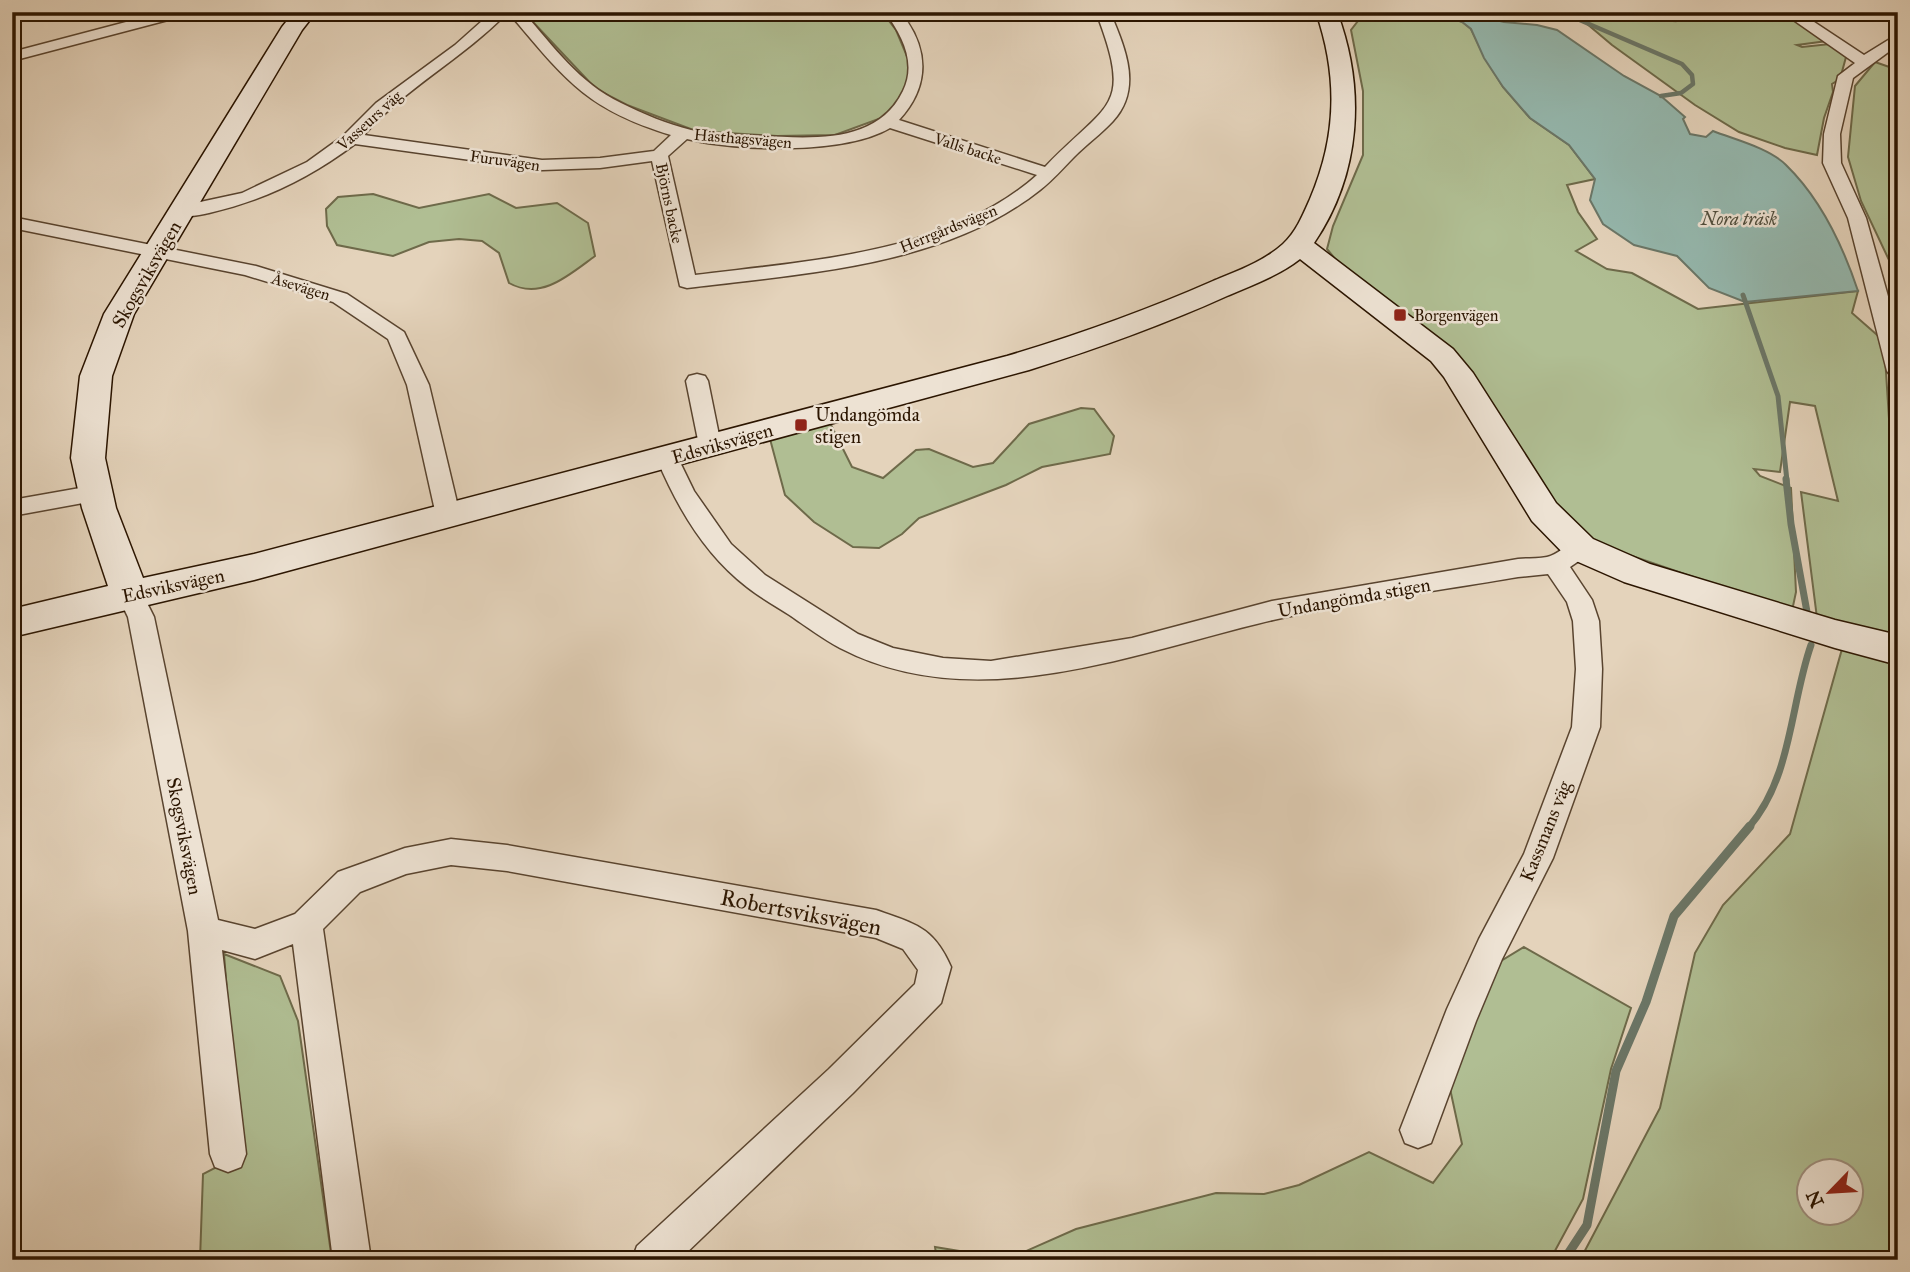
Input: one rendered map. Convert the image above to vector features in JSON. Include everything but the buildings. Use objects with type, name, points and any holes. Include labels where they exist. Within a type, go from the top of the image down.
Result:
[{"type":"street","points":[[12,57],[182,12]]},
{"type":"street","name":"Skogsviksvägen","points":[[228,1154],[204,931],[141,617],[130,594],[96,493],[88,458],[96,376],[119,314],[293,27],[306,12]]},
{"type":"street","name":"Vasseurs väg","points":[[183,211],[205,210],[243,198],[297,174],[351,138],[380,107],[501,12]]},
{"type":"street","name":"Hästhagsvägen","points":[[512,12],[519,16],[578,83],[611,105],[683,133],[724,139],[814,144],[858,137],[888,121],[910,97],[915,81],[916,61],[895,15]]},
{"type":"street","points":[[895,15],[950,12]]},
{"type":"street","name":"Herrgårdsvägen","points":[[687,282],[876,255],[914,245],[980,219],[1033,188],[1116,107],[1123,80],[1119,54],[1103,12]]},
{"type":"street","name":"Edsviksvägen","points":[[12,623],[254,567],[668,459],[710,445],[1099,339],[1170,312],[1242,279],[1279,260],[1298,245],[1335,173],[1346,116],[1341,60],[1326,12]]},
{"type":"street","points":[[1789,12],[1864,62]]},
{"type":"street","points":[[1898,38],[1846,76],[1832,134],[1832,163],[1857,218],[1898,371]]},
{"type":"street","name":"Valls backe","points":[[888,121],[1048,173]]},
{"type":"street","name":"Björns backe","points":[[683,133],[659,155],[687,282]]},
{"type":"street","name":"Furuvägen","points":[[351,138],[542,166],[600,163],[659,155]]},
{"type":"street","name":"Åsevägen","points":[[12,222],[157,249],[249,270],[340,298],[397,336],[418,385],[448,515]]},
{"type":"street","points":[[1298,245],[1443,355],[1544,512],[1568,557],[1637,573],[1809,626],[1898,650]]},
{"type":"street","points":[[696,381],[710,445]]},
{"type":"street","name":"Undangömda stigen","points":[[668,459],[683,493],[722,550],[756,582],[849,641],[890,657],[943,668],[991,671],[1132,648],[1247,617],[1328,600],[1568,557]]},
{"type":"street","points":[[12,508],[96,493]]},
{"type":"street","name":"Kassmans väg","points":[[1418,1130],[1459,1020],[1490,950],[1538,858],[1586,727],[1590,669],[1586,621],[1568,557]]},
{"type":"street","name":"Robertsviksvägen","points":[[306,924],[349,882],[405,861],[451,852],[507,858],[876,924],[914,938],[935,967],[929,992],[841,1081],[650,1260]]},
{"type":"street","points":[[204,931],[255,944],[306,924],[352,1260]]},
{"type":"green space","points":[[576,12],[882,12],[896,30],[909,61],[910,90],[895,113],[835,135],[777,136],[696,131],[627,105],[596,89],[532,21]]},
{"type":"green space","points":[[1365,12],[1434,12],[1463,22],[1471,29],[1503,87],[1530,118],[1569,145],[1595,179],[1567,185],[1578,212],[1597,239],[1576,251],[1607,269],[1632,273],[1698,309],[1858,291],[1852,313],[1884,341],[1895,512],[1898,523],[1898,632],[1872,633],[1817,618],[1801,492],[1838,501],[1815,406],[1790,402],[1780,472],[1754,469],[1760,476],[1791,488],[1796,592],[1792,611],[1603,546],[1571,525],[1465,374],[1346,272],[1327,249],[1333,226],[1363,155],[1363,91],[1351,30]]},
{"type":"green space","points":[[1636,12],[1784,12],[1827,41],[1797,45],[1802,47],[1830,44],[1846,57],[1840,79],[1832,84],[1833,92],[1824,118],[1817,155],[1785,148],[1739,132],[1695,105],[1612,45],[1580,18],[1623,18]]},
{"type":"green space","points":[[1875,62],[1898,70],[1898,279],[1861,201],[1848,157],[1855,86]]},
{"type":"green space","points":[[373,194],[419,208],[489,194],[516,208],[557,203],[588,223],[595,256],[565,278],[532,289],[509,283],[499,253],[482,241],[459,239],[429,242],[393,256],[337,245],[327,226],[326,209],[338,197]]},
{"type":"green space","points":[[1081,408],[1094,409],[1114,436],[1110,454],[1042,467],[1006,485],[919,518],[902,534],[879,548],[853,547],[814,522],[785,495],[770,439],[830,423],[852,467],[883,478],[916,450],[929,449],[973,467],[993,463],[1029,424]]},
{"type":"green space","points":[[1842,649],[1874,655],[1898,666],[1898,1260],[1580,1260],[1660,1108],[1695,953],[1723,905],[1790,834]]},
{"type":"green space","points":[[1524,947],[1631,1008],[1611,1069],[1583,1199],[1550,1260],[937,1260],[935,1247],[1008,1259],[1076,1229],[1216,1193],[1264,1194],[1299,1185],[1369,1152],[1433,1183],[1462,1144],[1449,1084],[1501,961]]},
{"type":"green space","points":[[224,954],[280,976],[298,1021],[332,1260],[200,1260],[203,1174],[240,1155]]},
{"type":"water","name":"Nora träsk","points":[[1434,12],[1464,12],[1504,22],[1557,30],[1624,76],[1661,96],[1685,117],[1683,119],[1690,134],[1706,137],[1713,131],[1752,145],[1779,159],[1798,178],[1820,208],[1838,240],[1858,291],[1745,302],[1709,288],[1677,256],[1634,245],[1603,224],[1590,200],[1595,179],[1569,145],[1530,118],[1503,87],[1484,58],[1471,29],[1462,22]]},
{"type":"waterway","points":[[1561,12],[1682,64],[1692,75],[1693,84],[1681,93],[1661,96]]},
{"type":"waterway","points":[[1572,16],[1586,13],[1676,20]]},
{"type":"waterway","points":[[1743,295],[1778,396],[1787,481]]},
{"type":"waterway","points":[[1786,479],[1807,612]]},
{"type":"waterway","points":[[1749,827],[1774,786],[1782,763],[1811,645]]},
{"type":"waterway","points":[[1564,1260],[1587,1225],[1616,1071],[1646,1002],[1674,916],[1750,826]]},
{"type":"place","name":"Borgenvägen","points":[[1400,315]]},
{"type":"place","name":"Undangömda stigen","points":[[801,425]]}]
